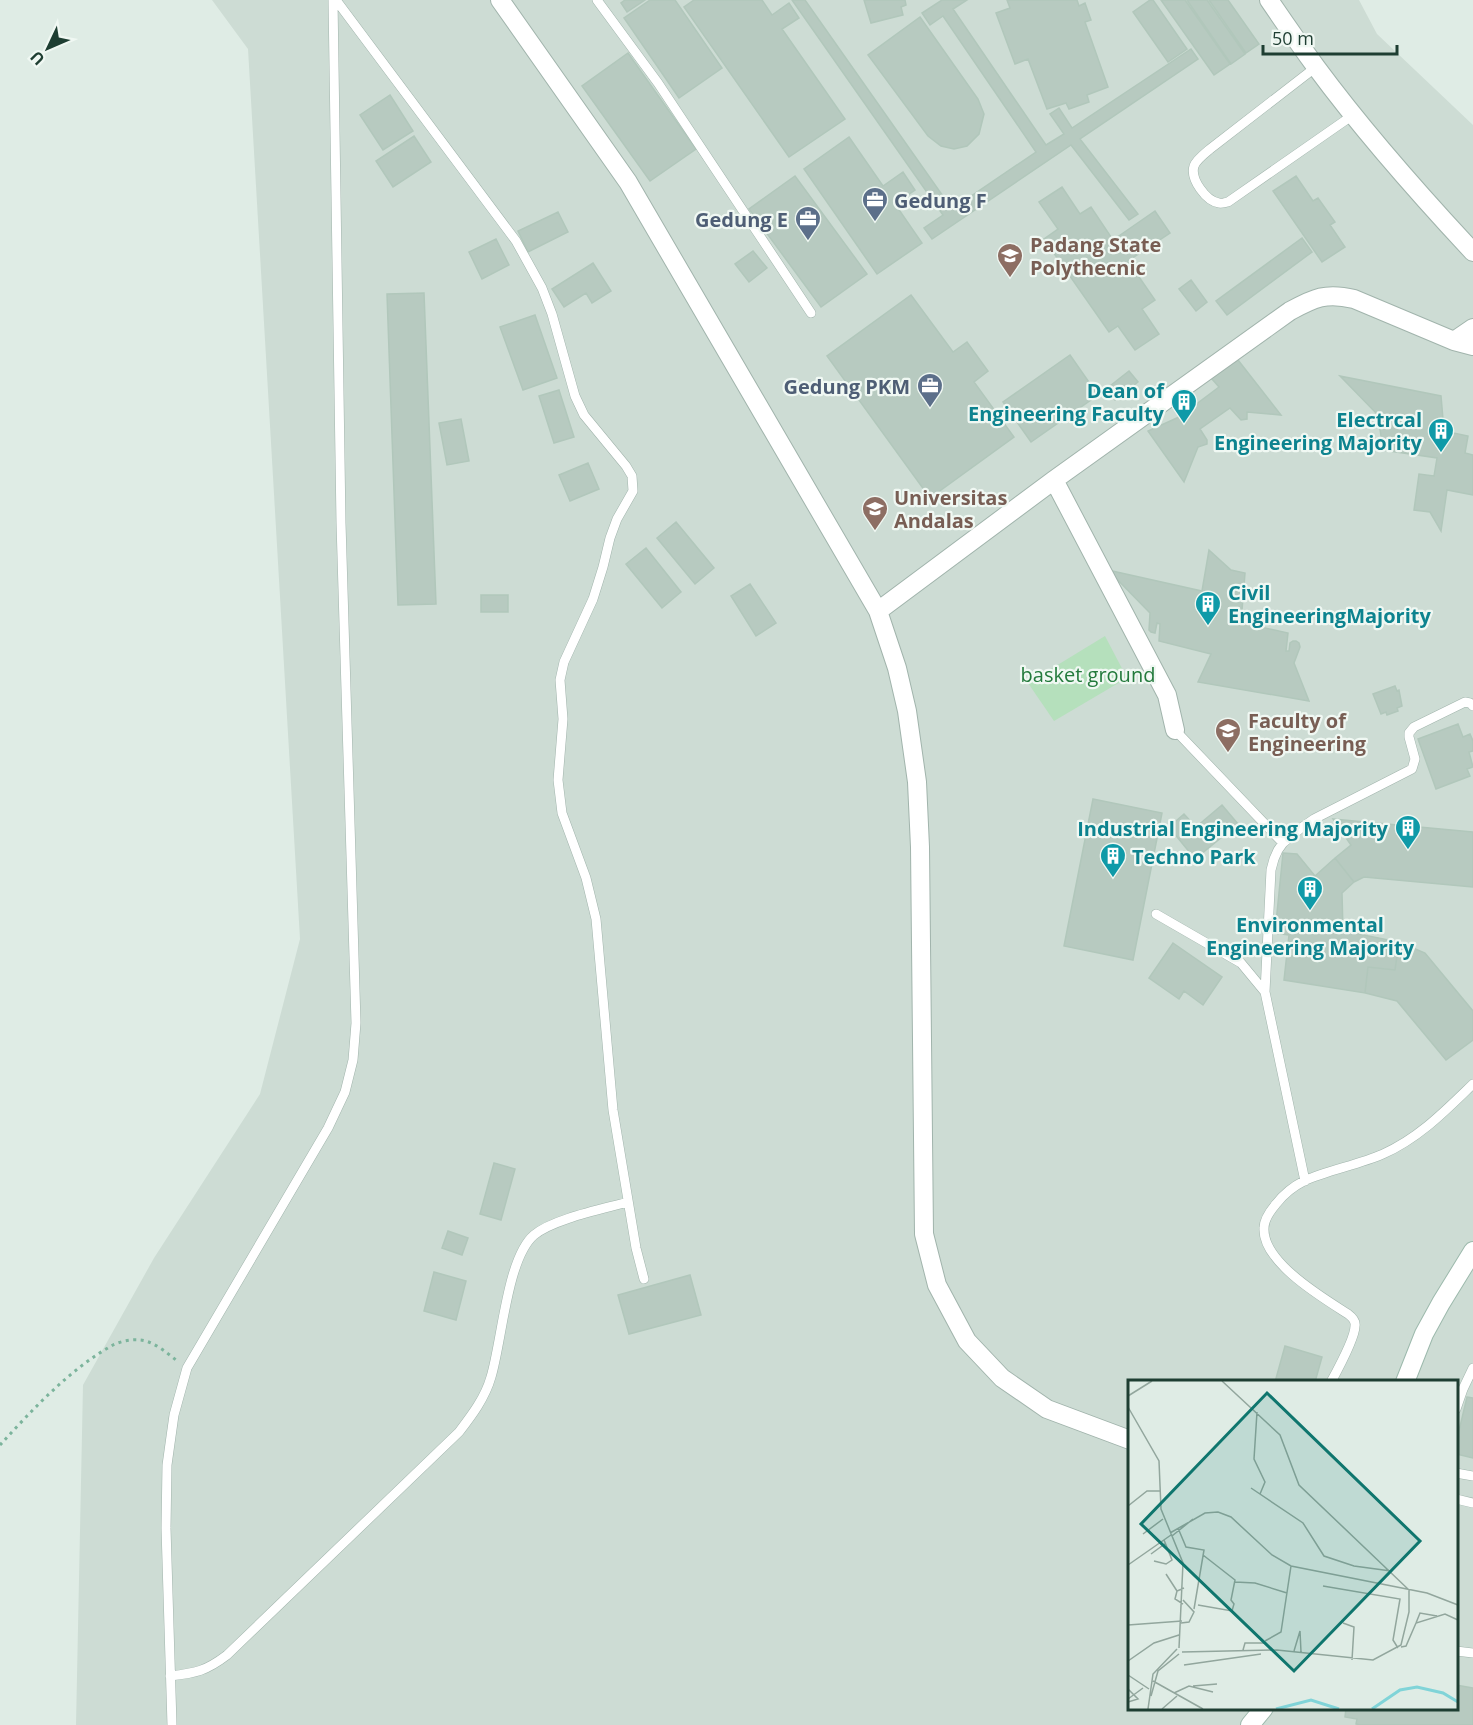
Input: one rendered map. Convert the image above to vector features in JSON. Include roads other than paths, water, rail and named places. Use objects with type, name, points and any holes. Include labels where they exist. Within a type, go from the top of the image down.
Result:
[{"type":"street","points":[[500,0],[628,182],[878,611],[897,668],[907,711],[917,783],[920,847],[924,1234],[937,1285],[967,1341],[1002,1378],[1047,1409],[1128,1439]]},
{"type":"street","points":[[1269,0],[1353,115],[1473,252]]},
{"type":"street","points":[[878,611],[1054,480],[1290,311],[1312,299],[1326,295],[1354,299],[1468,337]]},
{"type":"street","points":[[1054,480],[1167,695],[1175,730]]},
{"type":"street","points":[[1406,1380],[1424,1334],[1473,1251]]},
{"type":"street","points":[[1250,1725],[1262,1710]]},
{"type":"lane","points":[[334,0],[516,241],[542,288],[552,314],[575,396],[584,415],[632,476],[633,491],[617,519],[593,599],[564,662],[561,680],[563,719],[558,780],[562,813],[586,878],[596,919],[613,1110],[636,1248],[644,1279]]},
{"type":"lane","points":[[172,1725],[165,1528],[167,1465],[174,1415],[187,1368],[328,1128],[345,1092],[352,1060],[356,1023],[341,523],[334,0]]},
{"type":"lane","points":[[597,0],[658,83],[811,313]]},
{"type":"lane","points":[[1316,67],[1194,164],[1195,181],[1201,190],[1220,204],[1228,202],[1353,115]]},
{"type":"lane","points":[[1305,1181],[1265,992],[1271,870],[1274,859],[1283,843],[1314,819],[1412,769],[1415,759],[1408,737],[1414,728],[1465,702],[1473,706]]},
{"type":"lane","points":[[1175,730],[1283,843]]},
{"type":"lane","points":[[1156,914],[1240,963],[1265,992]]},
{"type":"lane","points":[[1332,1380],[1353,1336],[1356,1326],[1354,1320],[1294,1277],[1277,1259],[1263,1231],[1265,1220],[1279,1200],[1305,1181],[1383,1154],[1408,1140],[1434,1122],[1473,1084]]},
{"type":"lane","points":[[170,1676],[196,1673],[213,1666],[227,1655],[459,1432],[478,1406],[491,1380],[514,1267],[522,1249],[533,1235],[548,1225],[628,1202]]},
{"type":"lane","points":[[1458,1402],[1473,1368]]},
{"type":"lane","points":[[1458,1473],[1473,1476]]},
{"type":"lane","points":[[1458,1499],[1473,1503]]},
{"type":"lane","points":[[1458,1651],[1473,1653]]},
{"type":"place","name":"Gedung F","points":[[875,223]]},
{"type":"place","name":"Gedung E","points":[[808,242]]},
{"type":"place","name":"Padang State Polythecnic","points":[[1010,279]]},
{"type":"place","name":"Gedung PKM","points":[[930,409]]},
{"type":"place","name":"Dean of Engineering Faculty","points":[[1184,425]]},
{"type":"place","name":"Electrcal Engineering Majority","points":[[1441,454]]},
{"type":"place","name":"Universitas Andalas","points":[[875,532]]},
{"type":"place","name":"Civil EngineeringMajority","points":[[1208,627]]},
{"type":"place","name":"Faculty of Engineering","points":[[1228,754]]},
{"type":"place","name":"Industrial Engineering Majority","points":[[1408,851]]},
{"type":"place","name":"Techno Park","points":[[1113,879]]},
{"type":"place","name":"Environmental Engineering Majority","points":[[1310,912]]},
{"type":"park label","name":"basket ground","points":[[1088,674]]}]
